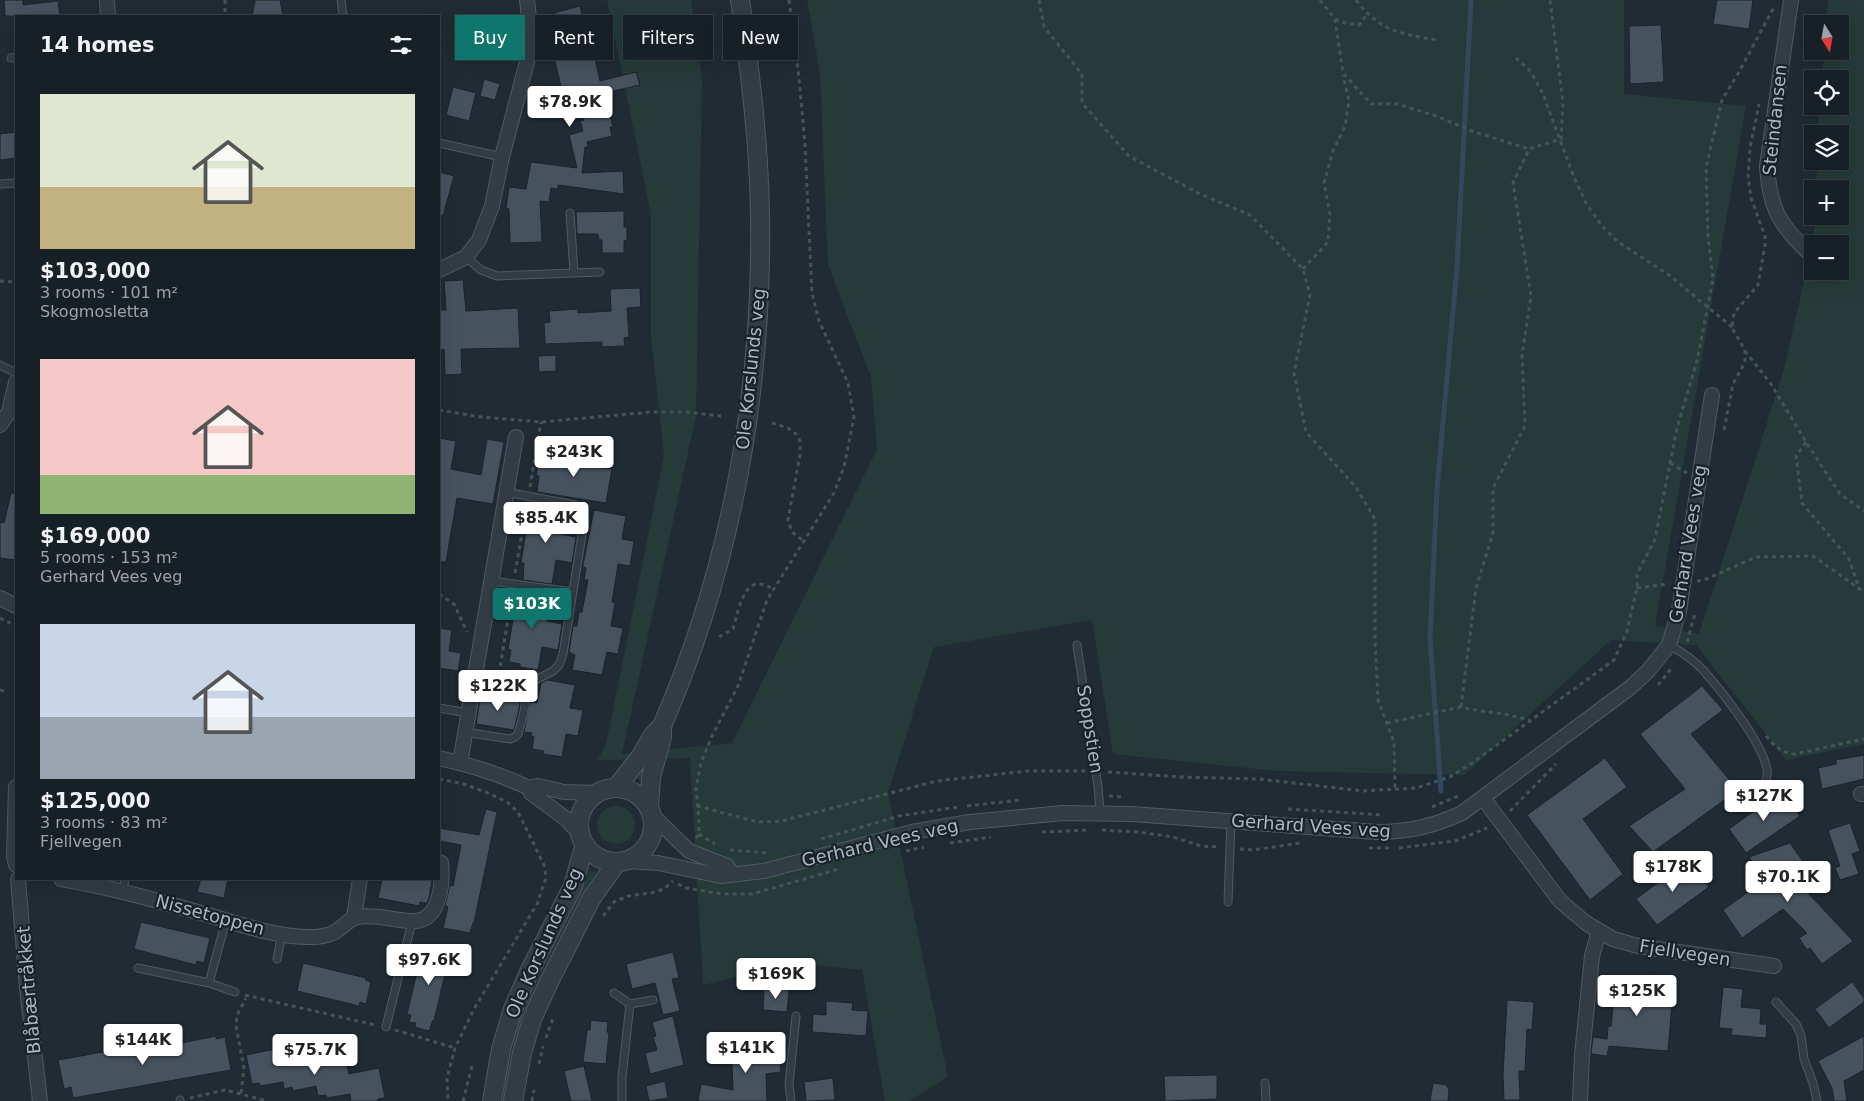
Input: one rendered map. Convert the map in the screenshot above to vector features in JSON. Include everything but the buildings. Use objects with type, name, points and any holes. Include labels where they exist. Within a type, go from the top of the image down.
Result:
[{"type":"street","points":[[107,0],[108,15]]},
{"type":"street","points":[[440,270],[466,257],[479,240],[492,206],[502,157],[528,58],[530,26],[527,0]]},
{"type":"street","name":"Ole Korslunds veg","points":[[616,788],[641,756],[653,735],[662,726],[677,692],[701,626],[720,557],[738,476],[754,368],[760,295],[758,160],[749,64],[740,0]]},
{"type":"street","name":"Steindansen","points":[[1791,0],[1767,166],[1769,190],[1780,221],[1804,247]]},
{"type":"street","points":[[0,425],[9,412],[15,386]]},
{"type":"street","name":"Gerhard Vees veg","points":[[622,862],[658,863],[721,876],[732,873],[764,871],[802,862],[867,842],[941,827],[1027,816],[1100,812],[1363,831],[1398,832],[1424,828],[1444,822],[1462,813],[1483,798],[1631,687],[1648,671],[1669,645],[1679,611],[1712,395]]},
{"type":"street","points":[[460,763],[516,437]]},
{"type":"street","points":[[0,598],[15,606]]},
{"type":"street","name":"Ole Korslunds veg","points":[[650,811],[651,777],[662,737],[662,726]]},
{"type":"street","points":[[440,758],[506,777],[529,788],[538,786],[564,792],[598,793],[616,788],[626,789],[643,799],[650,811],[654,825],[649,843],[636,857],[622,862],[598,858],[565,818],[531,793],[529,788]]},
{"type":"street","points":[[583,840],[580,816],[590,799],[598,793]]},
{"type":"street","name":"Fjellvegen","points":[[1483,798],[1560,901],[1586,923],[1599,931],[1613,939],[1638,946],[1774,966]]},
{"type":"street","points":[[650,811],[690,851],[726,866],[732,873]]},
{"type":"street","points":[[15,817],[15,856]]},
{"type":"street","name":"Ole Korslunds veg","points":[[492,1101],[501,1049],[513,1009],[530,970],[573,886],[583,840]]},
{"type":"street","name":"Ole Korslunds veg","points":[[513,1101],[522,1054],[532,1019],[591,899],[622,862]]},
{"type":"street","points":[[360,880],[354,917],[379,916],[412,922],[428,917],[437,905],[442,874],[440,863]]},
{"type":"street","name":"Blåbærtråkket","points":[[18,880],[40,1101]]},
{"type":"street","name":"Nissetoppen","points":[[72,880],[124,885],[226,920],[282,934],[314,937],[334,933],[354,917]]},
{"type":"street","points":[[1580,1101],[1582,1055],[1592,956],[1599,931]]},
{"type":"lane","points":[[341,0],[343,15]]},
{"type":"lane","points":[[440,143],[502,157]]},
{"type":"lane","points":[[0,184],[15,183]]},
{"type":"lane","points":[[570,212],[574,273]]},
{"type":"lane","points":[[466,257],[481,270],[497,276],[600,272]]},
{"type":"lane","points":[[0,366],[15,372]]},
{"type":"lane","points":[[506,492],[575,505],[581,508],[584,522],[563,654],[559,666],[553,672],[520,688]]},
{"type":"lane","points":[[491,581],[573,592]]},
{"type":"lane","name":"Soppstien","points":[[1077,645],[1096,771],[1100,812]]},
{"type":"lane","points":[[1669,645],[1682,652],[1703,670],[1749,729],[1766,760],[1768,775],[1763,787],[1746,801]]},
{"type":"lane","points":[[465,732],[510,739],[515,737],[518,734],[526,700],[525,692],[520,688],[474,681]]},
{"type":"lane","points":[[440,708],[468,713]]},
{"type":"lane","points":[[1228,902],[1231,821]]},
{"type":"lane","points":[[209,983],[226,920]]},
{"type":"lane","points":[[386,1027],[412,922]]},
{"type":"lane","points":[[277,959],[282,934]]},
{"type":"lane","points":[[138,968],[209,983],[235,992]]},
{"type":"lane","points":[[614,993],[630,1004],[653,1000]]},
{"type":"lane","points":[[1776,1002],[1796,1024],[1801,1036],[1804,1059],[1813,1083],[1817,1101]]},
{"type":"lane","points":[[622,1101],[622,1077],[630,1004]]},
{"type":"lane","points":[[791,1101],[788,1084],[796,1016]]},
{"type":"lane","points":[[1264,1083],[1266,1101]]},
{"type":"path","points":[[225,0],[226,15]]},
{"type":"path","points":[[690,851],[698,834],[696,788],[701,763],[712,736],[738,686],[763,610],[774,589],[829,505],[839,482],[849,446],[854,417],[854,408],[848,383],[820,321],[812,292],[805,144],[799,78],[788,0]]},
{"type":"path","points":[[1039,0],[1044,26],[1082,74],[1082,103],[1129,156],[1198,193],[1250,215],[1303,269],[1310,295],[1294,373],[1306,432],[1355,486],[1375,519],[1375,639],[1378,700],[1394,742],[1394,789]]},
{"type":"path","points":[[1303,269],[1328,242],[1330,214],[1324,183],[1333,151],[1345,126],[1349,101],[1335,19],[1320,0]]},
{"type":"path","points":[[1356,0],[1367,14],[1391,30],[1437,40]]},
{"type":"path","points":[[1550,0],[1563,103],[1561,139]]},
{"type":"path","points":[[1771,26],[1775,0]]},
{"type":"path","points":[[697,806],[758,822],[782,821],[937,781],[1028,771],[1096,771],[1181,777],[1259,779],[1363,791],[1416,788],[1450,777],[1494,748],[1614,660],[1627,631],[1637,588],[1637,574],[1655,539],[1677,428],[1697,361],[1708,308],[1713,279],[1708,238],[1706,167],[1722,100],[1774,7]]},
{"type":"path","points":[[1335,19],[1359,25],[1367,14]]},
{"type":"path","points":[[1516,58],[1532,72],[1561,139],[1573,175],[1586,203],[1600,225],[1618,242],[1669,275],[1732,328],[1745,350],[1771,384],[1840,494],[1864,511]]},
{"type":"path","points":[[1343,73],[1371,104],[1398,104],[1439,117],[1469,130],[1529,148],[1561,139]]},
{"type":"path","points":[[1732,328],[1734,313],[1758,285],[1765,246],[1765,236],[1751,198],[1748,176],[1750,148],[1759,101]]},
{"type":"path","points":[[1461,707],[1476,588],[1493,533],[1493,488],[1525,426],[1522,356],[1531,296],[1513,182],[1529,148]]},
{"type":"path","points":[[0,281],[15,282]]},
{"type":"path","points":[[1723,432],[1733,384],[1745,362],[1745,350]]},
{"type":"path","points":[[440,410],[481,417],[541,422],[651,412],[686,412],[721,416]]},
{"type":"path","points":[[498,685],[541,422]]},
{"type":"path","points":[[772,423],[788,428],[800,441],[800,455],[788,520],[792,532],[805,542]]},
{"type":"path","points":[[1806,442],[1796,456],[1802,503],[1849,559],[1859,588]]},
{"type":"path","points":[[1637,588],[1704,580],[1756,556],[1813,556],[1864,592]]},
{"type":"path","points":[[1699,590],[1702,572]]},
{"type":"path","points":[[719,637],[733,629],[747,590],[754,585],[760,584],[774,589]]},
{"type":"path","points":[[440,595],[454,604],[468,635],[480,644]]},
{"type":"path","points":[[1657,686],[1664,680],[1688,641],[1696,610]]},
{"type":"path","points":[[0,618],[15,626]]},
{"type":"path","points":[[1688,641],[1694,647]]},
{"type":"path","points":[[0,690],[7,692]]},
{"type":"path","points":[[1387,723],[1461,707],[1530,720]]},
{"type":"path","points":[[1764,733],[1776,747],[1786,753],[1795,754],[1864,738]]},
{"type":"path","points":[[1363,848],[1416,847],[1455,841],[1487,829],[1509,813],[1562,759]]},
{"type":"path","points":[[440,779],[464,784],[507,802],[518,812],[544,865],[546,878],[537,904],[474,1009],[455,1048],[447,1078],[448,1101]]},
{"type":"path","points":[[1038,832],[1090,830]]},
{"type":"path","points":[[1100,830],[1173,836],[1201,846],[1253,850],[1300,843],[1309,844]]},
{"type":"path","points":[[943,844],[991,837]]},
{"type":"path","points":[[897,853],[933,845]]},
{"type":"path","points":[[599,924],[614,902],[628,896],[664,889],[673,881],[681,867]]},
{"type":"path","points":[[673,881],[686,888],[724,894],[752,894],[843,867]]},
{"type":"path","points":[[235,992],[386,1027],[455,1048]]},
{"type":"path","points":[[241,1093],[244,1068],[236,1020],[247,995]]},
{"type":"path","points":[[539,1065],[555,1012]]},
{"type":"path","points":[[463,1101],[472,1066]]},
{"type":"path","points":[[532,1101],[535,1082]]},
{"type":"path","points":[[180,1100],[225,1090],[267,1101]]},
{"type":"green space","points":[[607,0],[691,0],[693,15],[623,15],[623,60],[699,60],[702,79],[696,416],[622,754],[732,743],[877,449],[871,377],[828,265],[820,73],[807,0],[1624,0],[1624,94],[1746,106],[1655,626],[1699,634],[1783,373],[1804,280],[1849,280],[1849,235],[1814,235],[1814,225],[1849,225],[1849,180],[1816,180],[1817,170],[1849,170],[1849,125],[1818,125],[1819,115],[1849,115],[1849,70],[1823,70],[1823,60],[1849,60],[1849,15],[1827,15],[1828,0],[1864,0],[1864,744],[1786,760],[1696,645],[1611,640],[1464,775],[1277,771],[1113,754],[1092,620],[934,647],[888,792],[948,1077],[909,1101],[885,1101],[862,970],[792,963],[703,985],[690,758],[650,759],[644,782],[635,777],[647,759],[598,760],[606,744],[664,456],[651,337],[651,215],[613,29],[613,15],[610,15]]},
{"type":"green space","points":[[616,806],[630,811],[635,825],[630,839],[616,844],[602,839],[597,825],[602,811]]},
{"type":"green space","points":[[590,870],[596,873],[578,901],[533,991],[513,1049],[504,1101],[502,1101],[507,1067],[519,1022],[532,989]]},
{"type":"waterway","points":[[1441,791],[1430,638],[1437,489],[1457,267],[1471,0]]}]
